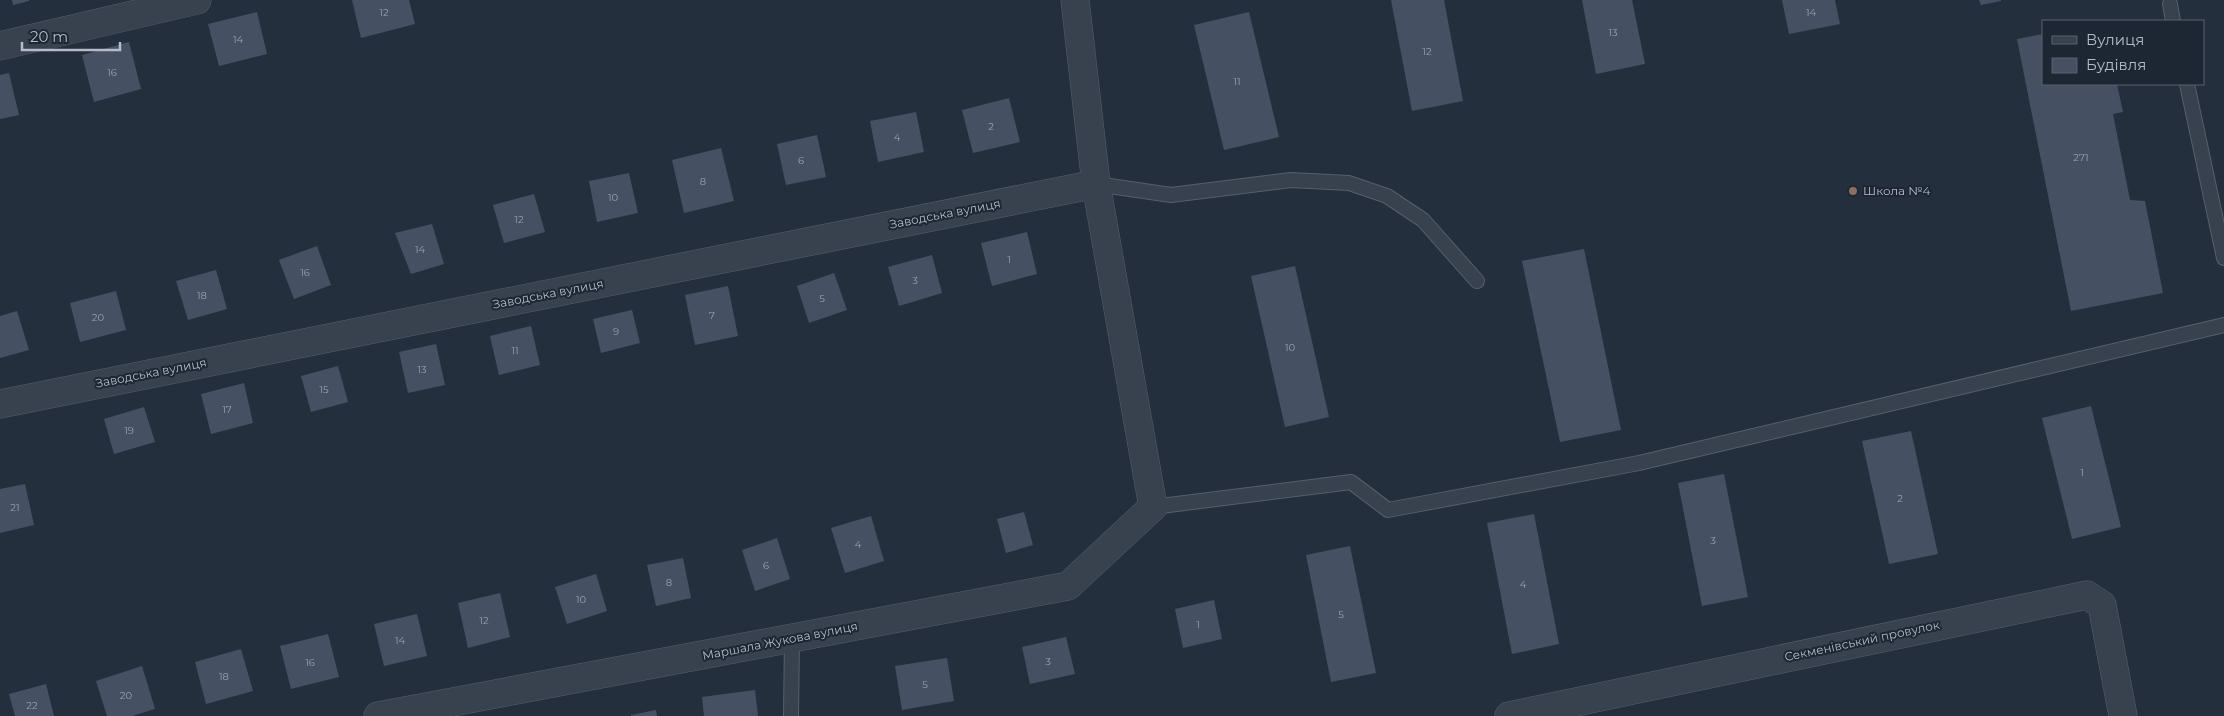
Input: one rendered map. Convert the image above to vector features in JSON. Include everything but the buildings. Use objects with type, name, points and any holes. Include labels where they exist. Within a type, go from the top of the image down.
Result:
[{"type":"street","points":[[0,46],[197,0]]},
{"type":"street","points":[[1075,0],[1096,184],[1153,507]]},
{"type":"street","name":"Заводська вулиця","points":[[0,404],[1096,184]]},
{"type":"street","name":"Маршала Жукова вулиця","points":[[378,716],[1068,586],[1153,507]]},
{"type":"street","name":"Секменівський провулок","points":[[1509,716],[2087,595],[2102,605],[2123,716]]},
{"type":"lane","points":[[2170,4],[2173,20]]},
{"type":"lane","points":[[2186,85],[2224,258]]},
{"type":"lane","points":[[1096,184],[1171,195],[1291,180],[1349,183],[1387,196],[1423,220],[1477,281]]},
{"type":"lane","points":[[1153,507],[1351,482],[1388,510],[1639,463],[2224,325]]},
{"type":"lane","points":[[791,716],[792,638]]},
{"type":"place","name":"Школа №4","points":[[1853,191]]}]
